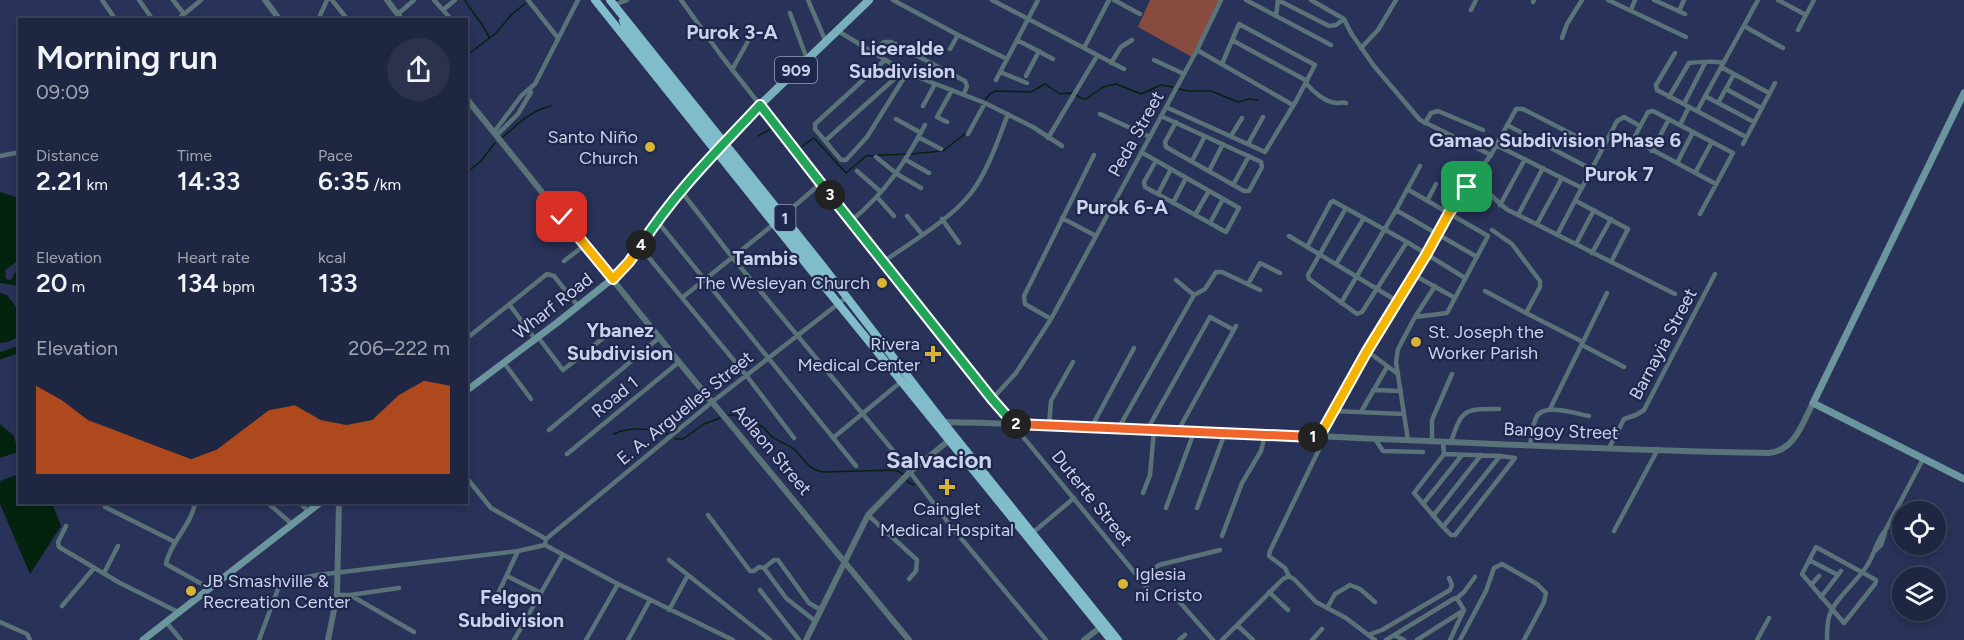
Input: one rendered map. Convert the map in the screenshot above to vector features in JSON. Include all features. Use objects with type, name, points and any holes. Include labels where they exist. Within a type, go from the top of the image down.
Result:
[{"type":"highway","name":"1","points":[[595,0],[837,302],[887,356]]},
{"type":"highway","name":"1","points":[[614,5],[628,33],[825,278],[845,295]]},
{"type":"highway","name":"1","points":[[614,5],[845,295],[905,379],[1075,591],[1118,640]]},
{"type":"highway","name":"1","points":[[610,19],[628,33]]},
{"type":"highway","name":"1","points":[[825,278],[837,302]]},
{"type":"highway","name":"1","points":[[1103,625],[1111,640]]},
{"type":"main road","name":"909","points":[[716,152],[760,105],[869,0]]},
{"type":"main road","name":"Bangoy Street","points":[[1813,403],[1964,93]]},
{"type":"main road","name":"Wharf Road","points":[[468,390],[613,279],[626,266],[681,191],[716,152]]},
{"type":"main road","points":[[1813,403],[1964,479]]},
{"type":"main road","points":[[143,640],[319,504]]},
{"type":"street","points":[[102,0],[115,18]]},
{"type":"street","points":[[139,0],[152,18]]},
{"type":"street","points":[[173,0],[184,14]]},
{"type":"street","points":[[179,18],[201,0]]},
{"type":"street","points":[[265,0],[278,18]]},
{"type":"street","points":[[318,18],[327,0]]},
{"type":"street","points":[[332,0],[346,18]]},
{"type":"street","points":[[387,0],[400,17],[411,1]]},
{"type":"street","points":[[434,0],[450,18]]},
{"type":"street","points":[[443,10],[455,0]]},
{"type":"street","points":[[528,0],[558,38]]},
{"type":"street","points":[[495,134],[522,95],[535,84],[578,0]]},
{"type":"street","points":[[614,5],[627,0]]},
{"type":"street","name":"Duterte Street","points":[[681,0],[732,70],[992,399],[1148,589]]},
{"type":"street","points":[[808,0],[826,42]]},
{"type":"street","points":[[893,0],[1007,59]]},
{"type":"street","points":[[992,0],[1124,69]]},
{"type":"street","points":[[1003,6],[1006,0]]},
{"type":"street","points":[[996,80],[1038,0]]},
{"type":"street","points":[[1084,48],[1112,0],[1140,14]]},
{"type":"street","name":"Peda Street","points":[[992,399],[1009,383],[1051,319],[1197,50],[1221,0]]},
{"type":"street","points":[[1246,0],[1331,45]]},
{"type":"street","points":[[1276,16],[1278,0],[1329,26],[1344,19]]},
{"type":"street","points":[[1311,0],[1344,19],[1361,48],[1417,117],[1491,155]]},
{"type":"street","points":[[1361,48],[1378,30],[1395,0]]},
{"type":"street","points":[[1471,10],[1476,0]]},
{"type":"street","points":[[1562,38],[1567,24],[1582,0]]},
{"type":"street","points":[[1608,0],[1686,37]]},
{"type":"street","points":[[1629,9],[1634,0]]},
{"type":"street","points":[[1654,0],[1663,2],[1685,14]]},
{"type":"street","points":[[1679,11],[1684,0]]},
{"type":"street","points":[[1697,111],[1758,0]]},
{"type":"street","points":[[1780,0],[1806,15]]},
{"type":"street","points":[[1798,30],[1814,0]]},
{"type":"street","points":[[790,13],[807,59]]},
{"type":"street","points":[[1166,107],[1265,152],[1315,65],[1239,24],[1222,64]]},
{"type":"street","points":[[1744,26],[1783,48]]},
{"type":"street","points":[[838,31],[905,72],[985,103],[1034,127],[1062,146]]},
{"type":"street","points":[[732,70],[752,34]]},
{"type":"street","points":[[950,50],[958,35]]},
{"type":"street","points":[[1017,40],[1053,59]]},
{"type":"street","points":[[1112,63],[1120,47],[1132,40]]},
{"type":"street","points":[[1232,40],[1306,82],[1312,91],[1335,103],[1346,103]]},
{"type":"street","points":[[873,52],[884,42],[891,42],[965,81],[967,86],[964,94]]},
{"type":"street","points":[[1197,50],[1293,105]]},
{"type":"street","points":[[1026,76],[1039,51]]},
{"type":"street","points":[[1675,53],[1656,87],[1657,90],[1746,137]]},
{"type":"street","points":[[1048,138],[1097,56]]},
{"type":"street","points":[[885,60],[816,122],[815,129],[838,158],[846,159],[867,137],[905,72]]},
{"type":"street","points":[[1154,60],[1184,74]]},
{"type":"street","points":[[1669,97],[1687,64],[1718,61],[1734,74],[1769,93]]},
{"type":"street","points":[[1684,104],[1705,63]]},
{"type":"street","points":[[825,141],[905,72]]},
{"type":"street","points":[[1000,72],[1027,83]]},
{"type":"street","points":[[1718,103],[1734,74]]},
{"type":"street","points":[[1743,144],[1775,82]]},
{"type":"street","points":[[923,106],[935,84]]},
{"type":"street","points":[[1726,89],[1761,108]]},
{"type":"street","points":[[947,122],[937,117],[952,90]]},
{"type":"street","points":[[495,134],[518,114],[531,92]]},
{"type":"street","points":[[1705,96],[1754,122]]},
{"type":"street","name":"Adlaon Street","points":[[468,100],[679,362],[909,640]]},
{"type":"street","points":[[968,134],[985,103]]},
{"type":"street","points":[[1680,125],[1689,107]]},
{"type":"street","points":[[1375,640],[1352,622],[1316,602],[1269,554],[1322,437],[1367,351],[1449,213],[1491,155],[1516,109],[1523,109],[1601,149]]},
{"type":"street","points":[[1425,123],[1431,112],[1438,111],[1484,130]]},
{"type":"street","points":[[1700,214],[1733,153],[1650,111],[1640,126],[1635,140],[1716,184]]},
{"type":"street","points":[[884,262],[962,203],[974,188],[1008,114]]},
{"type":"street","points":[[1100,114],[1150,137]]},
{"type":"street","points":[[1161,116],[1176,122],[1262,163],[1258,175],[1247,192],[1165,145],[1176,122]]},
{"type":"street","points":[[1231,136],[1242,117]]},
{"type":"street","points":[[1248,144],[1263,117]]},
{"type":"street","points":[[1557,235],[1619,118],[1627,118],[1640,126]]},
{"type":"street","points":[[896,119],[940,149]]},
{"type":"street","points":[[1652,150],[1669,119]]},
{"type":"street","points":[[851,221],[879,195],[897,174],[925,125]]},
{"type":"street","points":[[1507,125],[1591,169]]},
{"type":"street","points":[[1677,163],[1693,132]]},
{"type":"street","points":[[1192,161],[1205,136]]},
{"type":"street","points":[[1695,173],[1712,142]]},
{"type":"street","points":[[1209,171],[1223,144]]},
{"type":"street","points":[[1497,145],[1582,188]]},
{"type":"street","points":[[0,156],[18,152]]},
{"type":"street","points":[[1141,153],[1156,161],[1239,208],[1226,232],[1145,187],[1144,184],[1156,161]]},
{"type":"street","points":[[1051,319],[1025,304],[1023,299],[1094,155]]},
{"type":"street","points":[[1233,185],[1249,156]]},
{"type":"street","points":[[876,157],[897,174],[921,188]]},
{"type":"street","points":[[1500,205],[1525,159]]},
{"type":"street","points":[[906,160],[929,173]]},
{"type":"street","points":[[1341,303],[1420,166]]},
{"type":"street","points":[[1518,215],[1543,168]]},
{"type":"street","points":[[1158,194],[1171,170]]},
{"type":"street","points":[[857,171],[894,216]]},
{"type":"street","points":[[1173,203],[1186,178]]},
{"type":"street","points":[[1473,178],[1500,205],[1675,294]]},
{"type":"street","points":[[1537,224],[1562,178]]},
{"type":"street","points":[[783,216],[821,183]]},
{"type":"street","points":[[1427,201],[1436,184]]},
{"type":"street","points":[[1407,189],[1488,237],[1450,310],[1445,314],[1415,317]]},
{"type":"street","points":[[681,191],[732,257],[1046,640]]},
{"type":"street","points":[[1196,215],[1209,191]]},
{"type":"street","points":[[1210,223],[1223,199]]},
{"type":"street","points":[[1307,247],[1331,202],[1335,201],[1465,278]]},
{"type":"street","points":[[1576,201],[1625,226],[1628,230],[1611,262]]},
{"type":"street","points":[[1347,208],[1319,253],[1308,277],[1359,315],[1407,242]]},
{"type":"street","points":[[1396,210],[1477,257]]},
{"type":"street","points":[[1576,244],[1594,210]]},
{"type":"street","points":[[907,216],[922,234]]},
{"type":"street","points":[[1062,218],[1096,236]]},
{"type":"street","points":[[1336,264],[1364,218]]},
{"type":"street","points":[[942,219],[959,243]]},
{"type":"street","points":[[1593,253],[1611,219]]},
{"type":"street","points":[[657,221],[856,466]]},
{"type":"street","points":[[683,297],[774,224]]},
{"type":"street","points":[[1492,230],[1510,242],[1540,281],[1540,287],[1526,313]]},
{"type":"street","points":[[1289,236],[1397,301]]},
{"type":"street","points":[[564,261],[585,245]]},
{"type":"street","points":[[640,247],[746,375],[794,438]]},
{"type":"street","points":[[1248,284],[1260,263],[1280,273]]},
{"type":"street","points":[[1118,429],[1194,295],[1205,289],[1218,271],[1260,290]]},
{"type":"street","points":[[468,337],[547,274],[554,276],[578,306]]},
{"type":"street","name":"Barnayia Street","points":[[1609,448],[1624,419],[1644,410],[1715,274]]},
{"type":"street","points":[[1414,275],[1455,298]]},
{"type":"street","points":[[1176,280],[1194,295]]},
{"type":"street","points":[[1408,440],[1396,362],[1398,349],[1435,286]]},
{"type":"street","points":[[1485,291],[1624,367]]},
{"type":"street","points":[[1550,409],[1608,293]]},
{"type":"street","name":"E. A. Arguelles Street","points":[[546,542],[712,402],[797,336],[845,295]]},
{"type":"street","points":[[509,304],[563,370],[607,335]]},
{"type":"street","points":[[1143,493],[1150,475],[1150,430],[1210,318],[1235,328],[1178,431]]},
{"type":"street","points":[[549,430],[660,337]]},
{"type":"street","points":[[1091,428],[1134,348]]},
{"type":"street","points":[[1367,351],[1398,374]]},
{"type":"street","name":"Road 1","points":[[567,454],[679,362]]},
{"type":"street","points":[[1049,426],[1051,401],[1073,362]]},
{"type":"street","points":[[504,363],[531,399]]},
{"type":"street","points":[[1361,412],[1387,367]]},
{"type":"street","points":[[1431,442],[1432,420],[1452,374]]},
{"type":"street","points":[[833,438],[905,379]]},
{"type":"street","points":[[1373,390],[1401,391]]},
{"type":"street","name":"Bangoy Street","points":[[941,424],[1014,424],[1431,442],[1775,453],[1785,448],[1793,440],[1813,403]]},
{"type":"street","points":[[1451,442],[1458,422],[1466,412],[1473,409],[1499,409]]},
{"type":"street","points":[[1530,445],[1538,414],[1550,409],[1589,416]]},
{"type":"street","points":[[1334,411],[1404,414]]},
{"type":"street","points":[[1166,508],[1194,432]]},
{"type":"street","points":[[1197,508],[1225,433]]},
{"type":"street","points":[[1222,536],[1242,483],[1261,451],[1265,435]]},
{"type":"street","points":[[806,640],[868,515],[910,472],[952,438]]},
{"type":"street","points":[[1375,439],[1383,451],[1423,452]]},
{"type":"street","points":[[1443,442],[1444,454],[1415,491],[1415,495],[1451,535],[1455,535],[1515,460],[1513,456],[1444,454]]},
{"type":"street","points":[[1614,531],[1658,449]]},
{"type":"street","points":[[1424,504],[1462,455]]},
{"type":"street","points":[[1433,516],[1481,455]]},
{"type":"street","points":[[1443,527],[1500,456]]},
{"type":"street","points":[[1827,640],[1828,620],[1832,609],[1862,572],[1875,551],[1878,540],[1923,459]]},
{"type":"street","points":[[468,479],[491,508],[546,542],[562,556],[733,640]]},
{"type":"street","points":[[1030,535],[1074,498]]},
{"type":"street","points":[[104,504],[105,507],[176,542]]},
{"type":"street","points":[[195,504],[193,512],[166,564],[209,588]]},
{"type":"street","points":[[269,504],[293,525]]},
{"type":"street","points":[[301,504],[309,512]]},
{"type":"street","points":[[328,640],[337,595],[339,504]]},
{"type":"street","points":[[708,515],[750,571],[759,567],[764,568],[774,560],[778,560],[809,603],[821,610]]},
{"type":"street","points":[[868,515],[917,560],[916,571],[909,579]]},
{"type":"street","points":[[66,526],[58,546],[94,568],[178,612]]},
{"type":"street","points":[[259,640],[278,589],[285,581],[518,551],[546,542]]},
{"type":"street","points":[[104,573],[118,546]]},
{"type":"street","points":[[1816,547],[1875,579],[1876,582],[1844,623],[1802,574],[1809,560],[1816,547]]},
{"type":"street","points":[[1140,578],[1159,565],[1220,549]]},
{"type":"street","points":[[496,598],[518,551]]},
{"type":"street","points":[[514,640],[562,556]]},
{"type":"street","points":[[669,560],[770,640]]},
{"type":"street","points":[[1809,560],[1840,573],[1821,597]]},
{"type":"street","points":[[1460,640],[1486,591],[1494,568],[1502,564],[1537,584],[1546,593],[1544,602],[1524,640]]},
{"type":"street","points":[[62,606],[94,568]]},
{"type":"street","points":[[764,568],[786,598],[815,621]]},
{"type":"street","points":[[669,610],[688,575]]},
{"type":"street","points":[[507,576],[541,593]]},
{"type":"street","points":[[1222,640],[1269,592],[1289,576]]},
{"type":"street","points":[[1811,585],[1819,576]]},
{"type":"street","points":[[1386,640],[1457,598],[1475,577]]},
{"type":"street","points":[[1368,635],[1382,630],[1450,590],[1452,585],[1449,578]]},
{"type":"street","points":[[586,640],[618,585]]},
{"type":"street","points":[[1327,608],[1340,590],[1350,585],[1360,589],[1375,602]]},
{"type":"street","points":[[337,595],[399,588]]},
{"type":"street","points":[[760,590],[799,640]]},
{"type":"street","points":[[1269,592],[1288,610]]},
{"type":"street","points":[[351,595],[414,632]]},
{"type":"street","points":[[1176,597],[1213,640]]},
{"type":"street","points":[[1457,598],[1464,610]]},
{"type":"street","points":[[628,640],[650,600]]},
{"type":"street","points":[[1417,640],[1464,610]]},
{"type":"street","points":[[1450,640],[1464,610]]},
{"type":"street","points":[[1757,640],[1769,618]]},
{"type":"street","points":[[0,622],[27,634],[30,640]]},
{"type":"street","points":[[166,622],[181,640]]},
{"type":"street","points":[[1084,640],[1103,625]]},
{"type":"street","points":[[1237,625],[1253,640]]},
{"type":"street","points":[[1312,640],[1322,629]]},
{"type":"street","points":[[1179,640],[1185,635]]},
{"type":"street","points":[[1394,635],[1404,640]]},
{"type":"shaded area","points":[[1150,0],[1220,0],[1192,57],[1138,27]]},
{"type":"shaded area","points":[[0,192],[18,198],[18,261],[5,270],[6,279],[11,280],[18,270],[18,286],[0,283]]},
{"type":"shaded area","points":[[0,293],[7,295],[18,310],[18,337],[0,343]]},
{"type":"shaded area","points":[[0,424],[14,436],[18,452],[0,458]]},
{"type":"shaded area","points":[[18,474],[18,504],[52,504],[61,526],[30,574],[0,504],[0,481]]},
{"type":"waterway","points":[[465,0],[489,38]]},
{"type":"waterway","points":[[468,54],[496,33],[512,14],[526,3]]},
{"type":"waterway","points":[[985,100],[995,91],[1031,92],[1045,84],[1060,94],[1073,93]]},
{"type":"waterway","points":[[1076,95],[1086,99],[1103,87],[1116,84],[1141,94],[1161,85],[1173,87]]},
{"type":"waterway","points":[[1179,89],[1211,91],[1238,102],[1249,99],[1258,100]]},
{"type":"waterway","points":[[503,137],[531,114],[551,106]]},
{"type":"waterway","points":[[758,136],[774,127],[791,149]]},
{"type":"waterway","points":[[911,154],[943,151],[966,133]]},
{"type":"waterway","points":[[798,149],[814,138],[846,173],[866,156],[906,154]]},
{"type":"waterway","points":[[468,171],[480,162],[495,143]]},
{"type":"waterway","points":[[0,356],[18,350]]},
{"type":"waterway","points":[[728,415],[742,417],[760,425],[773,437],[790,446],[807,464],[819,471],[896,470],[903,474]]},
{"type":"waterway","points":[[675,439],[683,439],[704,424],[720,418]]},
{"type":"waterway","points":[[614,434],[641,429],[668,434]]},
{"type":"waterway","points":[[906,479],[914,485]]},
{"type":"place","name":"Santo Niño Church","points":[[650,147]]},
{"type":"place","name":"The Wesleyan Church","points":[[882,283]]},
{"type":"place","name":"St. Joseph the Worker Parish","points":[[1416,342]]},
{"type":"place","name":"Rivera Medical Center","points":[[933,354]]},
{"type":"place","name":"Cainglet Medical Hospital","points":[[947,487]]},
{"type":"place","name":"Iglesia ni Cristo","points":[[1123,584]]},
{"type":"place","name":"JB Smashville & Recreation Center","points":[[191,591]]},
{"type":"district","name":"Purok 3-A","points":[[732,32]]},
{"type":"district","name":"Liceralde Subdivision","points":[[902,60]]},
{"type":"district","name":"Gamao Subdivision Phase 6","points":[[1555,140]]},
{"type":"district","name":"Purok 7","points":[[1619,174]]},
{"type":"district","name":"Purok 6-A","points":[[1122,207]]},
{"type":"district","name":"Tambis","points":[[765,258]]},
{"type":"district","name":"Ybanez Subdivision","points":[[620,342]]},
{"type":"district","name":"Salvacion","points":[[939,460]]},
{"type":"district","name":"Felgon Subdivision","points":[[511,608]]},
{"type":"route","points":[[562,217],[613,279],[629,262],[681,191],[760,105],[1014,424],[1319,437],[1367,351],[1449,213],[1467,187]]}]
